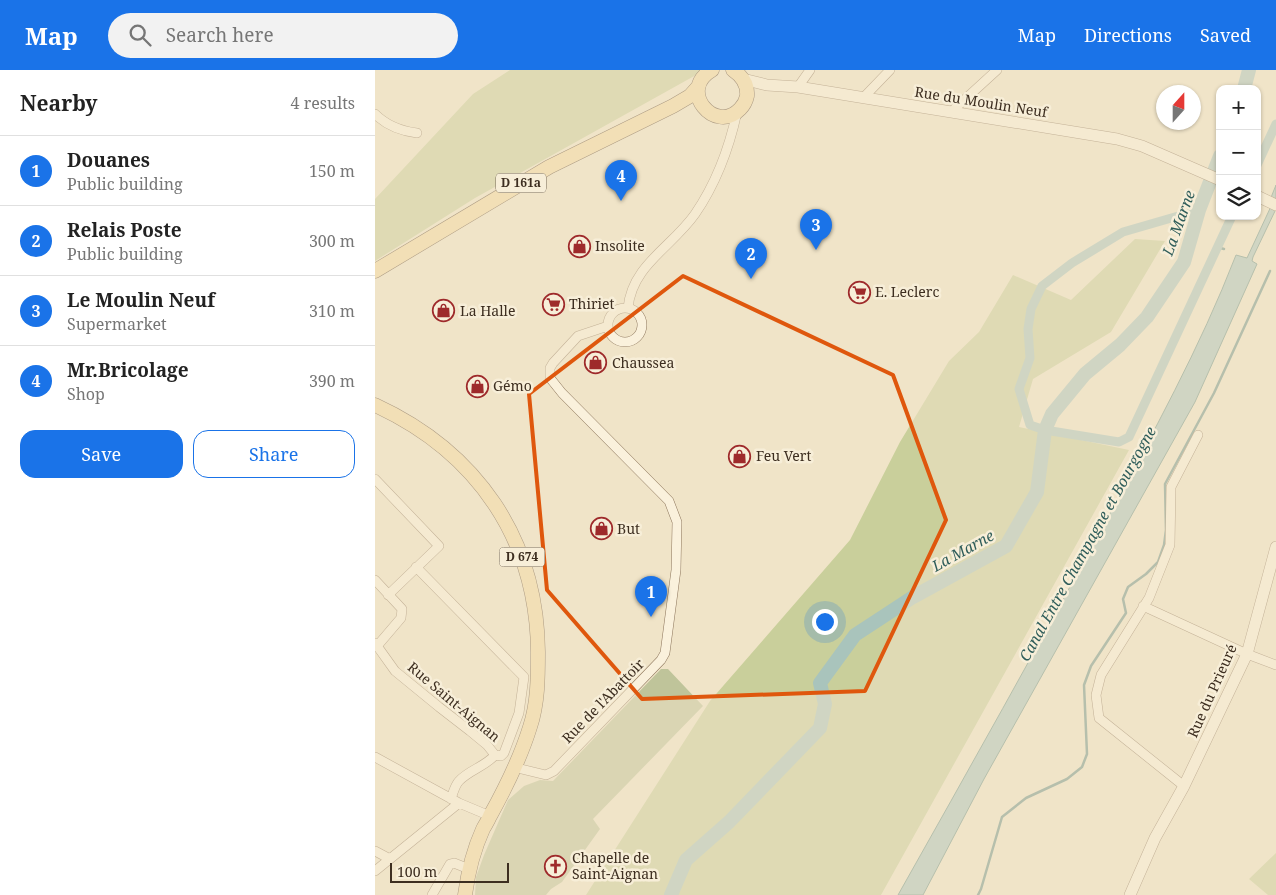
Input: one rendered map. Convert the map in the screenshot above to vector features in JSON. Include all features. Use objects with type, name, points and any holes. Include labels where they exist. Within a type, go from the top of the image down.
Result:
[{"type":"main road","points":[[712,70],[705,75],[698,87],[698,94],[702,106],[713,115],[719,117],[732,115],[737,112],[746,100],[747,93],[738,73]]},
{"type":"main road","name":"D 161a","points":[[375,270],[549,167],[673,106],[690,96],[698,87]]},
{"type":"main road","name":"D 161a","points":[[673,106],[688,104],[702,106]]},
{"type":"main road","name":"D 674","points":[[375,405],[426,435],[463,465],[493,501],[519,549],[528,574],[534,604],[538,673],[534,713],[524,745],[483,828],[469,869],[465,895]]},
{"type":"street","points":[[798,86],[810,70]]},
{"type":"street","points":[[864,97],[890,70]]},
{"type":"street","points":[[951,112],[997,70]]},
{"type":"street","name":"Rue du Moulin Neuf","points":[[738,73],[767,86]]},
{"type":"street","name":"Rue du Moulin Neuf","points":[[747,93],[767,86],[798,86],[1117,139],[1142,146],[1216,178]]},
{"type":"street","points":[[628,308],[629,298],[643,268],[671,242],[693,216],[705,198],[724,160],[737,112]]},
{"type":"street","points":[[375,114],[395,128],[417,133]]},
{"type":"street","points":[[719,117],[725,122],[731,135]]},
{"type":"street","points":[[628,308],[637,314],[640,319],[641,329],[635,338],[624,342],[618,341],[613,337],[608,326],[609,318],[618,309],[628,308]]},
{"type":"street","name":"Rue de l'Abattoir","points":[[513,768],[546,774],[554,771],[661,660],[665,653],[676,570],[677,522],[669,501],[562,393],[549,374],[553,363],[578,336],[608,326]]},
{"type":"street","points":[[1184,786],[1099,718],[1096,695],[1101,675],[1149,598],[1170,545],[1171,487],[1198,435]]},
{"type":"street","points":[[375,479],[439,546],[389,595]]},
{"type":"street","name":"Rue du Prieuré","points":[[1130,895],[1155,838],[1184,786],[1247,654],[1276,547]]},
{"type":"street","points":[[416,567],[524,677],[519,713],[511,737],[505,753],[501,756],[495,755]]},
{"type":"street","points":[[375,580],[402,609],[401,618],[376,644]]},
{"type":"street","points":[[1143,606],[1247,654],[1276,665]]},
{"type":"street","name":"Rue Saint-Aignan","points":[[376,644],[395,671],[487,745],[495,755],[458,782],[455,801]]},
{"type":"street","points":[[375,757],[455,801],[490,816]]},
{"type":"street","points":[[375,871],[455,801]]},
{"type":"street","points":[[375,851],[390,859]]},
{"type":"street","points":[[432,895],[450,864],[453,863],[469,869]]},
{"type":"highlighted area","points":[[683,276],[893,375],[946,520],[865,691],[642,699],[547,590],[529,394]]},
{"type":"green space","points":[[510,70],[705,70],[475,198],[375,261],[375,199],[473,94]]},
{"type":"green space","points":[[1135,239],[1165,241],[1111,332],[1033,379],[1019,427],[1129,450],[881,895],[586,895],[710,701],[850,540],[900,442],[949,361],[979,332],[1013,275],[1071,300]]},
{"type":"green space","points":[[661,669],[668,669],[703,706],[593,819],[600,829],[562,882],[551,889],[546,895],[475,895],[476,877],[508,800],[524,786],[540,780],[553,781]]},
{"type":"green space","points":[[1276,853],[1276,895],[1268,895],[1249,879]]},
{"type":"water","points":[[1276,185],[1276,209],[1253,257],[1252,261],[1257,264],[1195,402],[984,779],[923,895],[898,895],[1055,615],[1141,456],[1207,324],[1236,255],[1247,258],[1273,202],[1270,200]]},
{"type":"waterway","name":"La Marne","points":[[1245,85],[1249,70]]},
{"type":"waterway","points":[[1261,156],[1276,124]]},
{"type":"waterway","name":"La Marne","points":[[671,895],[686,860],[729,822],[820,728],[825,704],[820,683],[855,635],[913,597],[1006,546],[1037,492],[1045,430],[1052,414],[1085,374],[1120,345],[1147,317],[1184,262],[1199,210],[1216,166]]},
{"type":"waterway","name":"La Marne","points":[[1199,210],[1123,232],[1072,263],[1042,286],[1031,309],[1028,329],[1030,358],[1019,389],[1030,425],[1045,430],[1119,442],[1129,437],[1230,220]]},
{"type":"waterway","points":[[1217,247],[1224,249]]},
{"type":"waterway","points":[[978,895],[1002,817],[1026,798],[1067,779],[1082,767],[1087,754],[1084,685],[1091,666],[1126,613],[1123,599],[1128,587],[1146,574],[1158,562],[1164,545],[1166,530],[1165,484],[1214,393],[1270,271]]},
{"type":"place","name":"Mr.Bricolage","points":[[621,201]]},
{"type":"place","name":"Insolite","points":[[579,246]]},
{"type":"place","name":"Le Moulin Neuf","points":[[816,250]]},
{"type":"place","name":"Relais Poste","points":[[751,279]]},
{"type":"place","name":"E. Leclerc","points":[[859,292]]},
{"type":"place","name":"Thiriet","points":[[553,304]]},
{"type":"place","name":"La Halle","points":[[444,311]]},
{"type":"place","name":"Chaussea","points":[[596,363]]},
{"type":"place","name":"Gémo","points":[[477,386]]},
{"type":"place","name":"Feu Vert","points":[[740,456]]},
{"type":"place","name":"But","points":[[601,529]]},
{"type":"place","name":"Douanes","points":[[651,617]]},
{"type":"place","name":"Chapelle de Saint-Aignan","points":[[556,866]]},
{"type":"water label","name":"Canal Entre Champagne et Bourgogne","points":[[1088,544]]}]
